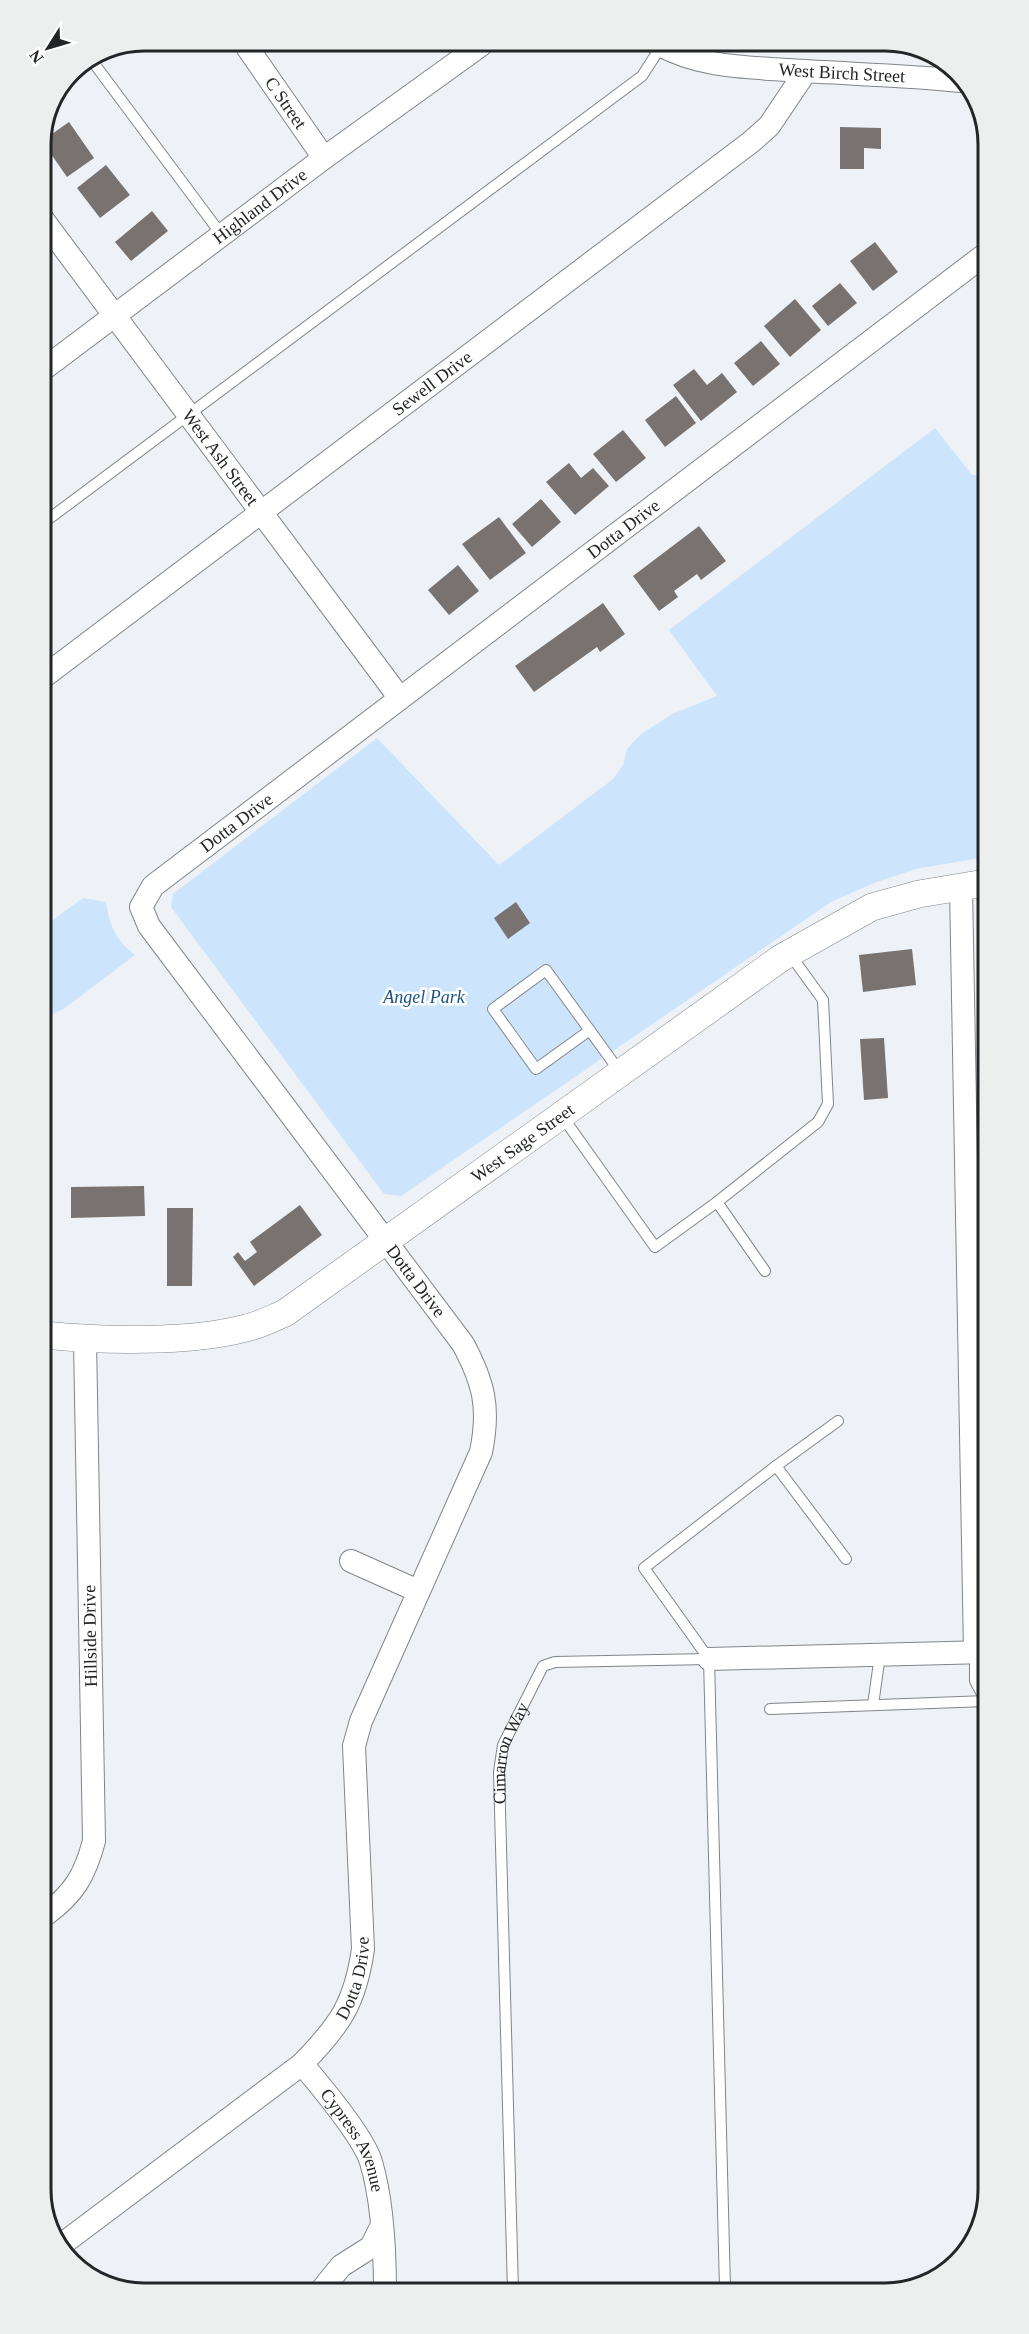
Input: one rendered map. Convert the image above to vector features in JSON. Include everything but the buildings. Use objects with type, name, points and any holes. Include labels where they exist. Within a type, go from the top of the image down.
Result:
[{"type":"street","name":"C Street","points":[[250,51],[324,158]]},
{"type":"street","name":"Highland Drive","points":[[51,363],[221,234],[473,51]]},
{"type":"street","name":"West Birch Street","points":[[671,51],[681,57],[723,65],[953,80]]},
{"type":"street","name":"Sewell Drive","points":[[51,671],[752,142],[770,126],[806,71]]},
{"type":"street","name":"West Ash Street","points":[[51,231],[399,697]]},
{"type":"street","name":"Dotta Drive","points":[[66,2240],[302,2064],[325,2041],[347,2011],[358,1981],[363,1949],[354,1746],[361,1720],[481,1452],[487,1422],[484,1393],[475,1367],[463,1344],[149,926],[141,907],[153,886],[399,697],[978,260]]},
{"type":"street","name":"West Sage Street","points":[[51,1336],[85,1340],[212,1335],[248,1328],[285,1313],[789,953],[872,907],[919,894],[973,885]]},
{"type":"street","points":[[973,885],[978,1364]]},
{"type":"street","name":"Hillside Drive","points":[[51,1910],[69,1896],[86,1871],[94,1841],[85,1340]]},
{"type":"street","points":[[351,1561],[418,1591]]},
{"type":"street","name":"Cimarron Way","points":[[709,1659],[978,1652]]},
{"type":"street","name":"Cypress Avenue","points":[[302,2064],[326,2092],[371,2161],[385,2250],[385,2283]]},
{"type":"street","points":[[327,2283],[341,2266],[371,2247],[381,2227]]},
{"type":"lane","points":[[51,517],[642,76],[656,51]]},
{"type":"lane","points":[[95,65],[221,234]]},
{"type":"lane","points":[[562,1115],[655,1247],[819,1122],[828,1104],[823,1000],[789,953]]},
{"type":"lane","points":[[590,1030],[536,1069],[493,1009],[546,970],[621,1072]]},
{"type":"lane","points":[[717,1202],[765,1271]]},
{"type":"lane","points":[[725,2283],[709,1659],[644,1568],[776,1466],[838,1422]]},
{"type":"lane","points":[[776,1466],[846,1559]]},
{"type":"lane","points":[[873,1705],[880,1655]]},
{"type":"lane","name":"Cimarron Way","points":[[513,2283],[499,1772],[503,1745],[543,1666],[555,1662],[709,1659]]},
{"type":"lane","points":[[978,1666],[975,1681],[978,1686]]},
{"type":"lane","points":[[770,1709],[978,1701]]},
{"type":"green space","name":"Angel Park","points":[[935,428],[972,475],[978,475],[978,858],[916,869],[874,883],[831,902],[401,1196],[384,1194],[171,907],[173,894],[377,738],[499,865],[613,779],[623,765],[627,749],[641,734],[672,714],[717,696],[669,630]]},
{"type":"green space","points":[[83,898],[106,902],[115,932],[123,944],[135,955],[65,1008],[51,1015],[51,921]]}]
